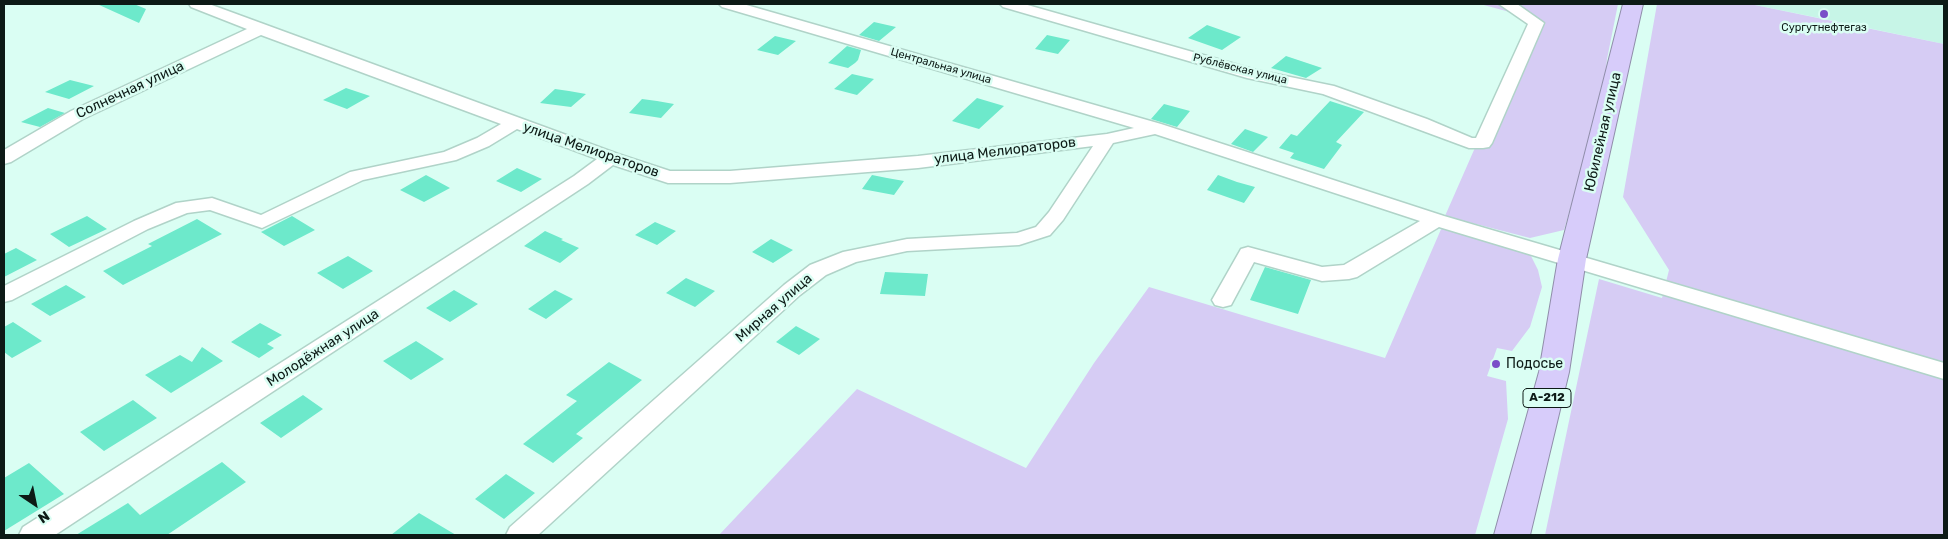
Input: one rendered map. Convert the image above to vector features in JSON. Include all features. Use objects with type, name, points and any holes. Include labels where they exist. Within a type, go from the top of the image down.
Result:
[{"type":"highway","name":"Юбилейная улица","points":[[1572,260],[1633,4]]},
{"type":"highway","name":"А-212","points":[[1512,535],[1554,372],[1572,260]]},
{"type":"street","name":"улица Мелиораторов","points":[[196,4],[260,30],[611,158],[668,176],[730,177],[918,162],[1107,139],[1155,128]]},
{"type":"street","name":"Центральная улица","points":[[727,4],[1155,128],[1438,220],[1944,371]]},
{"type":"street","name":"Рублёвская улица","points":[[1008,4],[1235,70],[1328,90],[1421,123],[1469,143],[1483,143],[1536,23],[1506,4]]},
{"type":"street","name":"Солнечная улица","points":[[4,158],[77,115],[260,30]]},
{"type":"street","points":[[4,295],[141,225],[183,206],[212,204],[262,222],[357,176],[449,156],[483,142],[515,123]]},
{"type":"street","name":"Мирная улица","points":[[520,535],[792,290],[818,270],[850,257],[907,246],[1019,238],[1043,231],[1056,216],[1107,139]]},
{"type":"street","name":"Молодёжная улица","points":[[33,535],[581,180],[611,158]]},
{"type":"street","points":[[1222,300],[1248,254],[1322,274],[1349,272],[1438,220]]},
{"type":"shaded area","points":[[1480,4],[1618,4],[1607,59],[1604,92],[1564,230],[1530,238],[1445,216],[1532,18]]},
{"type":"shaded area","points":[[1657,4],[1750,4],[1944,44],[1944,535],[1545,535],[1599,279],[1662,298],[1669,270],[1623,197]]},
{"type":"shaded area","points":[[1750,4],[1944,4],[1944,44],[1849,24]]},
{"type":"shaded area","points":[[1442,227],[1528,250],[1538,270],[1542,287],[1530,327],[1512,351],[1497,348],[1487,376],[1506,381],[1508,419],[1475,535],[719,535],[857,389],[1026,468],[1094,363],[1149,287],[1385,358]]},
{"type":"building","points":[[97,4],[134,4],[146,9],[139,23]]},
{"type":"building","points":[[874,22],[896,27],[879,41],[859,35]]},
{"type":"building","points":[[1207,25],[1241,37],[1222,50],[1188,38]]},
{"type":"building","points":[[1047,35],[1070,40],[1058,54],[1035,49]]},
{"type":"building","points":[[775,36],[796,41],[778,55],[757,50]]},
{"type":"building","points":[[847,46],[861,50],[855,63],[848,68],[828,63]]},
{"type":"building","points":[[1286,56],[1322,68],[1306,78],[1271,68]]},
{"type":"building","points":[[852,74],[874,79],[857,95],[834,89]]},
{"type":"building","points":[[70,80],[94,86],[69,99],[45,92]]},
{"type":"building","points":[[346,88],[370,96],[347,109],[323,100]]},
{"type":"building","points":[[555,89],[586,94],[571,107],[540,103]]},
{"type":"building","points":[[977,98],[1004,106],[979,129],[952,121]]},
{"type":"building","points":[[642,99],[674,104],[661,118],[629,113]]},
{"type":"building","points":[[1330,101],[1364,112],[1336,142],[1342,145],[1324,169],[1290,158],[1294,153],[1279,148],[1291,134],[1297,136]]},
{"type":"building","points":[[1164,104],[1190,111],[1177,127],[1151,119]]},
{"type":"building","points":[[48,108],[65,113],[40,127],[21,122]]},
{"type":"building","points":[[1245,129],[1268,137],[1253,152],[1231,144]]},
{"type":"building","points":[[517,168],[542,179],[521,192],[496,181]]},
{"type":"building","points":[[426,175],[450,188],[424,202],[400,190]]},
{"type":"building","points":[[872,175],[904,181],[894,195],[862,189]]},
{"type":"building","points":[[1218,175],[1255,187],[1244,203],[1207,190]]},
{"type":"building","points":[[87,216],[107,229],[69,247],[50,234]]},
{"type":"building","points":[[292,216],[315,230],[284,246],[261,232]]},
{"type":"building","points":[[197,219],[222,234],[123,285],[103,271],[152,246],[148,244]]},
{"type":"building","points":[[655,222],[676,231],[657,245],[635,235]]},
{"type":"building","points":[[545,231],[579,248],[560,263],[524,246]]},
{"type":"building","points":[[771,239],[793,250],[773,263],[752,252]]},
{"type":"building","points":[[16,248],[37,260],[4,277],[4,254]]},
{"type":"building","points":[[348,256],[373,271],[343,289],[317,273]]},
{"type":"building","points":[[1265,267],[1311,280],[1298,314],[1250,300]]},
{"type":"building","points":[[885,272],[928,274],[925,296],[880,294]]},
{"type":"building","points":[[686,278],[715,291],[695,307],[666,293]]},
{"type":"building","points":[[66,285],[86,297],[50,316],[31,304]]},
{"type":"building","points":[[454,290],[478,304],[450,322],[426,308]]},
{"type":"building","points":[[555,290],[573,299],[546,319],[528,309]]},
{"type":"building","points":[[13,322],[42,341],[12,358],[4,352],[4,327]]},
{"type":"building","points":[[260,323],[282,335],[267,344],[274,348],[259,358],[231,342]]},
{"type":"building","points":[[796,326],[820,339],[799,355],[776,342]]},
{"type":"building","points":[[416,341],[444,359],[411,380],[383,361]]},
{"type":"building","points":[[202,347],[223,361],[171,393],[145,375],[180,355],[192,362]]},
{"type":"building","points":[[609,362],[642,380],[576,434],[583,438],[553,463],[523,444],[577,401],[566,395]]},
{"type":"building","points":[[303,395],[323,409],[281,438],[260,423]]},
{"type":"building","points":[[133,400],[157,418],[104,451],[80,432]]},
{"type":"building","points":[[222,462],[246,482],[167,535],[76,535],[128,503],[140,515]]},
{"type":"building","points":[[29,463],[64,494],[4,531],[4,478]]},
{"type":"building","points":[[506,474],[535,493],[504,519],[475,499]]},
{"type":"building","points":[[419,513],[456,535],[391,535]]},
{"type":"place","name":"Сургутнефтегаз","points":[[1824,14]]},
{"type":"place","name":"Подосье","points":[[1496,364]]}]
